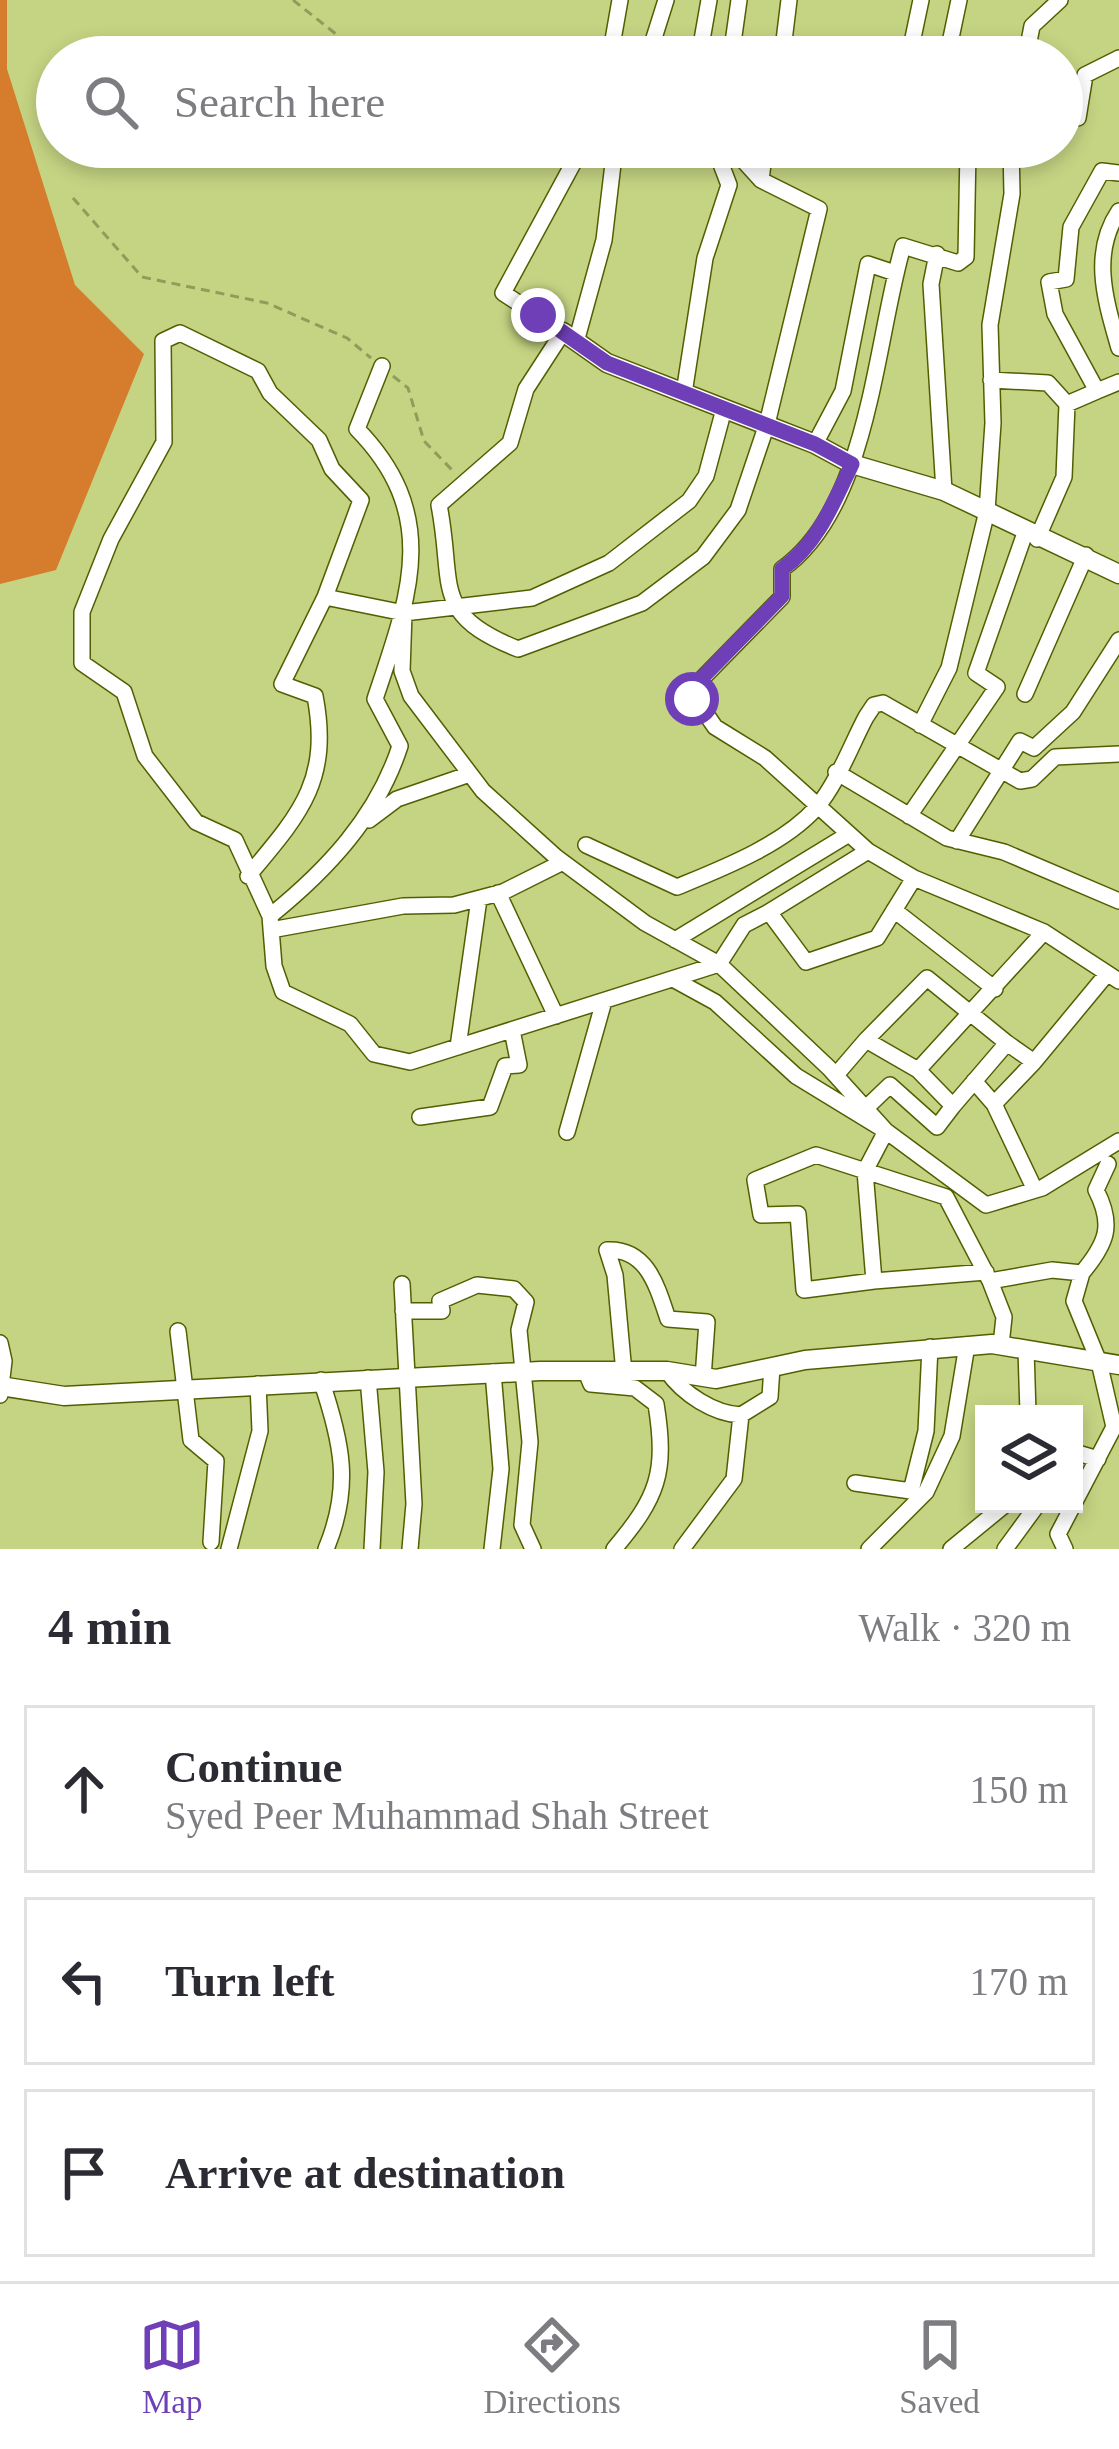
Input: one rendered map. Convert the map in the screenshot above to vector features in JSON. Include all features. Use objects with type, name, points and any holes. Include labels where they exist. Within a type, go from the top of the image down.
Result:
[{"type":"street","points":[[614,36],[620,0]]},
{"type":"street","points":[[655,36],[666,0]]},
{"type":"street","points":[[703,36],[709,0]]},
{"type":"street","points":[[734,36],[739,0]]},
{"type":"street","points":[[785,36],[789,0]]},
{"type":"street","points":[[913,36],[921,0]]},
{"type":"street","points":[[950,36],[958,0]]},
{"type":"street","points":[[1030,36],[1032,26],[1060,0]]},
{"type":"street","points":[[1083,87],[1085,75],[1119,58]]},
{"type":"street","points":[[571,168],[503,293],[607,363],[767,424],[852,464],[944,491],[1119,574]]},
{"type":"street","points":[[613,168],[604,240],[570,337],[526,389],[510,443],[439,505],[452,608],[477,632],[518,649],[641,603],[703,557],[738,511],[767,424],[819,209],[761,180],[750,168]]},
{"type":"street","points":[[684,393],[705,258],[729,185],[720,168]]},
{"type":"street","points":[[761,180],[762,168]]},
{"type":"street","points":[[963,168],[966,257],[958,263],[906,243],[895,273],[868,416],[852,464],[818,533],[802,555],[782,569],[782,596],[690,691],[715,727],[765,758],[868,851],[914,878],[1044,932],[1113,978],[994,1104]]},
{"type":"street","points":[[920,725],[949,668],[987,511],[990,325],[1012,194],[1011,168]]},
{"type":"street","points":[[1097,391],[1055,314],[1049,282],[1066,279],[1071,227],[1102,171],[1119,173]]},
{"type":"street","points":[[1119,211],[1102,254],[1102,284],[1119,348]]},
{"type":"street","points":[[938,254],[931,284],[944,491]]},
{"type":"street","points":[[815,444],[843,391],[868,264],[895,273]]},
{"type":"street","points":[[248,876],[316,784],[322,735],[315,696],[282,684],[325,597],[361,500],[332,469],[320,440],[270,393],[258,371],[180,333],[164,341],[164,442],[111,539],[82,612],[82,663],[124,692],[145,756],[196,821],[235,840],[248,876],[271,923],[274,966],[284,992],[350,1024],[374,1054],[410,1062],[719,964],[744,925],[868,851]]},
{"type":"street","points":[[382,366],[357,429],[389,462],[410,523],[402,670],[411,696],[470,774],[563,862],[675,940],[719,964],[836,1075],[886,1131]]},
{"type":"street","points":[[909,816],[997,687],[976,673],[1031,536],[1064,478],[1067,404],[1048,383],[992,380]]},
{"type":"street","points":[[1067,404],[1119,382]]},
{"type":"street","points":[[325,597],[404,613],[452,608],[532,598],[609,562],[689,501],[706,476],[724,409]]},
{"type":"street","points":[[1025,694],[1086,555]]},
{"type":"street","points":[[361,825],[400,746],[375,699],[404,613]]},
{"type":"street","points":[[958,841],[1020,741],[1034,748],[1072,712],[1119,640]]},
{"type":"street","points":[[586,845],[676,887],[784,833],[817,807],[874,704],[883,703],[1000,773],[1032,779],[1055,757],[1117,750]]},
{"type":"street","points":[[836,772],[958,841],[1004,852],[1119,902]]},
{"type":"street","points":[[271,923],[361,825],[397,799],[470,774]]},
{"type":"street","points":[[675,940],[849,834]]},
{"type":"street","points":[[271,923],[479,898],[563,862]]},
{"type":"street","points":[[769,912],[806,962],[877,938],[914,878]]},
{"type":"street","points":[[498,893],[556,1016]]},
{"type":"street","points":[[458,1047],[479,898]]},
{"type":"street","points":[[894,910],[995,989]]},
{"type":"street","points":[[918,1070],[1044,932]]},
{"type":"street","points":[[836,1075],[927,978],[1034,1062]]},
{"type":"street","points":[[673,979],[715,1003],[796,1076],[886,1131],[986,1205],[1034,1190],[1119,1141]]},
{"type":"street","points":[[567,1132],[595,1049],[604,1001]]},
{"type":"street","points":[[420,1117],[490,1107],[505,1066],[520,1065],[512,1030]]},
{"type":"street","points":[[866,1040],[918,1070],[953,1106]]},
{"type":"street","points":[[866,1108],[890,1085],[937,1127],[1007,1043]]},
{"type":"street","points":[[974,1081],[994,1104],[1034,1190]]},
{"type":"street","points":[[874,1281],[865,1171],[886,1131]]},
{"type":"street","points":[[1000,1345],[1004,1317],[988,1277],[946,1197],[816,1155],[755,1180],[761,1215],[798,1214],[804,1290],[874,1281],[988,1277],[1052,1270],[1082,1273]]},
{"type":"street","points":[[1065,1549],[1058,1534],[1114,1427],[1099,1362],[1074,1301],[1082,1273],[1108,1234],[1108,1214],[1096,1190],[1114,1167],[1087,1158]]},
{"type":"street","points":[[624,1373],[615,1275],[607,1250],[624,1249],[643,1262],[668,1319],[707,1322],[703,1378]]},
{"type":"street","points":[[402,1284],[414,1504],[410,1549]]},
{"type":"street","points":[[403,1311],[442,1311],[440,1301],[477,1285],[514,1289],[526,1302],[519,1330],[520,1371],[530,1442],[522,1525],[532,1549]]},
{"type":"street","points":[[178,1330],[191,1440],[216,1461],[212,1542]]},
{"type":"street","points":[[0,1343],[0,1389],[64,1396],[520,1371],[667,1371],[703,1378],[967,1345],[1000,1345],[1119,1365]]},
{"type":"street","points":[[869,1549],[926,1492],[952,1436],[967,1345]]},
{"type":"street","points":[[855,1484],[911,1491],[926,1431],[930,1347]]},
{"type":"street","points":[[1026,1349],[1028,1405]]},
{"type":"street","points":[[667,1371],[678,1387],[720,1414],[741,1415],[770,1397],[772,1367]]},
{"type":"street","points":[[492,1549],[501,1469],[493,1372]]},
{"type":"street","points":[[586,1372],[591,1384],[635,1388],[656,1404],[661,1470],[651,1505],[614,1549]]},
{"type":"street","points":[[368,1378],[376,1472],[372,1549]]},
{"type":"street","points":[[320,1380],[341,1440],[346,1479],[326,1549]]},
{"type":"street","points":[[229,1549],[260,1431],[258,1384]]},
{"type":"street","points":[[682,1549],[734,1479],[741,1415]]},
{"type":"street","points":[[1083,1455],[1098,1459]]},
{"type":"street","points":[[951,1549],[995,1513]]},
{"type":"street","points":[[1005,1549],[1031,1513]]},
{"type":"path","points":[[292,0],[338,36]]},
{"type":"path","points":[[73,198],[142,277],[286,310],[347,338],[408,388],[424,441],[466,485]]},
{"type":"shaded area","points":[[0,0],[7,0],[7,69],[75,285],[144,354],[56,570],[0,584]]},
{"type":"route","points":[[538,315],[607,363],[815,444],[852,464],[818,533],[802,555],[782,569],[778,582],[782,596],[695,685],[690,691],[692,699]]}]
